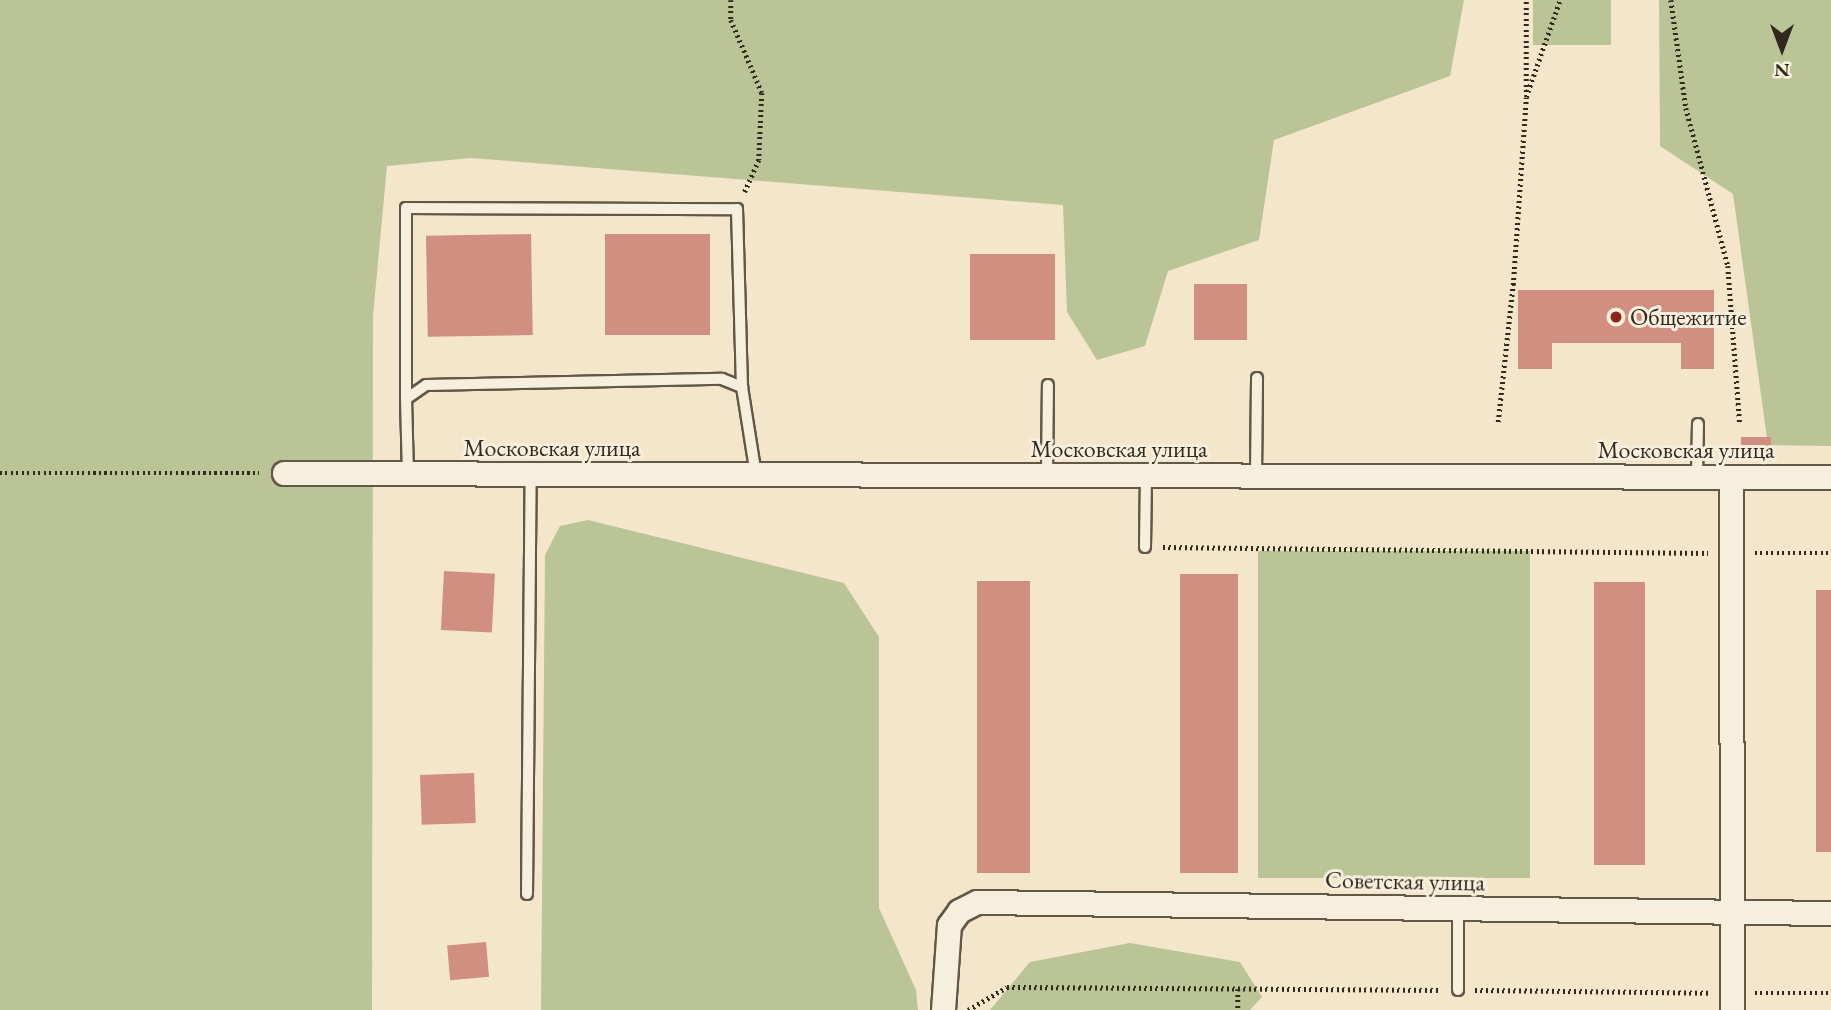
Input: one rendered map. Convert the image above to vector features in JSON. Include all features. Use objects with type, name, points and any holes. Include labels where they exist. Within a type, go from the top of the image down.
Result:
[{"type":"street","name":"Московская улица","points":[[284,473],[1831,477]]},
{"type":"street","points":[[1731,477],[1732,1002]]},
{"type":"street","name":"Советская улица","points":[[943,1010],[949,925],[959,911],[978,902],[1831,913]]},
{"type":"lane","points":[[408,475],[406,208],[737,209],[742,387],[756,475]]},
{"type":"lane","points":[[1256,475],[1257,378]]},
{"type":"lane","points":[[406,399],[426,385],[722,379],[742,387]]},
{"type":"lane","points":[[1047,475],[1048,385]]},
{"type":"lane","points":[[1697,477],[1698,424]]},
{"type":"lane","points":[[527,894],[531,475]]},
{"type":"lane","points":[[1145,547],[1146,475]]},
{"type":"lane","points":[[1458,908],[1458,990]]},
{"type":"path","points":[[731,0],[731,20],[762,93],[760,160],[737,209]]},
{"type":"path","points":[[1498,422],[1513,285],[1526,97],[1526,0]]},
{"type":"path","points":[[1526,97],[1560,0]]},
{"type":"path","points":[[1671,0],[1686,108],[1728,266],[1740,425]]},
{"type":"path","points":[[0,473],[284,473]]},
{"type":"path","points":[[1145,547],[1831,553]]},
{"type":"path","points":[[968,1010],[1007,987],[1458,990],[1732,1002],[1831,993]]},
{"type":"path","points":[[1237,989],[1238,1010]]},
{"type":"green space","points":[[0,0],[1464,0],[1450,76],[1274,140],[1259,240],[1168,271],[1145,346],[1097,360],[1067,312],[1063,205],[471,158],[387,166],[373,316],[372,1010],[0,1010]]},
{"type":"green space","points":[[1533,0],[1611,0],[1611,45],[1533,45]]},
{"type":"green space","points":[[1659,0],[1831,0],[1831,446],[1768,445],[1733,194],[1660,146]]},
{"type":"green space","points":[[588,520],[844,583],[879,637],[879,908],[916,990],[918,1010],[541,1010],[545,555],[560,526]]},
{"type":"green space","points":[[1258,551],[1530,551],[1530,878],[1258,878]]},
{"type":"green space","points":[[1130,943],[1240,962],[1262,997],[1250,1010],[990,1010],[1030,962]]},
{"type":"building","points":[[531,234],[533,335],[428,337],[426,236]]},
{"type":"building","points":[[605,234],[710,234],[710,335],[605,335]]},
{"type":"building","points":[[970,254],[1055,254],[1055,340],[970,340]]},
{"type":"building","points":[[1194,284],[1247,284],[1247,340],[1194,340]]},
{"type":"building","name":"Общежитие","points":[[1518,290],[1714,290],[1714,369],[1681,369],[1681,343],[1552,343],[1552,369],[1518,369]]},
{"type":"building","points":[[1741,437],[1771,437],[1771,461],[1741,461]]},
{"type":"building","points":[[444,571],[495,574],[492,633],[441,630]]},
{"type":"building","points":[[1180,574],[1238,574],[1238,873],[1180,873]]},
{"type":"building","points":[[977,581],[1030,581],[1030,873],[977,873]]},
{"type":"building","points":[[1594,582],[1645,582],[1645,865],[1594,865]]},
{"type":"building","points":[[1816,590],[1831,590],[1831,852],[1816,852]]},
{"type":"building","points":[[474,773],[476,823],[422,825],[420,775]]},
{"type":"building","points":[[486,942],[489,977],[450,980],[447,945]]},
{"type":"place","name":"Общежитие","points":[[1616,317]]}]
